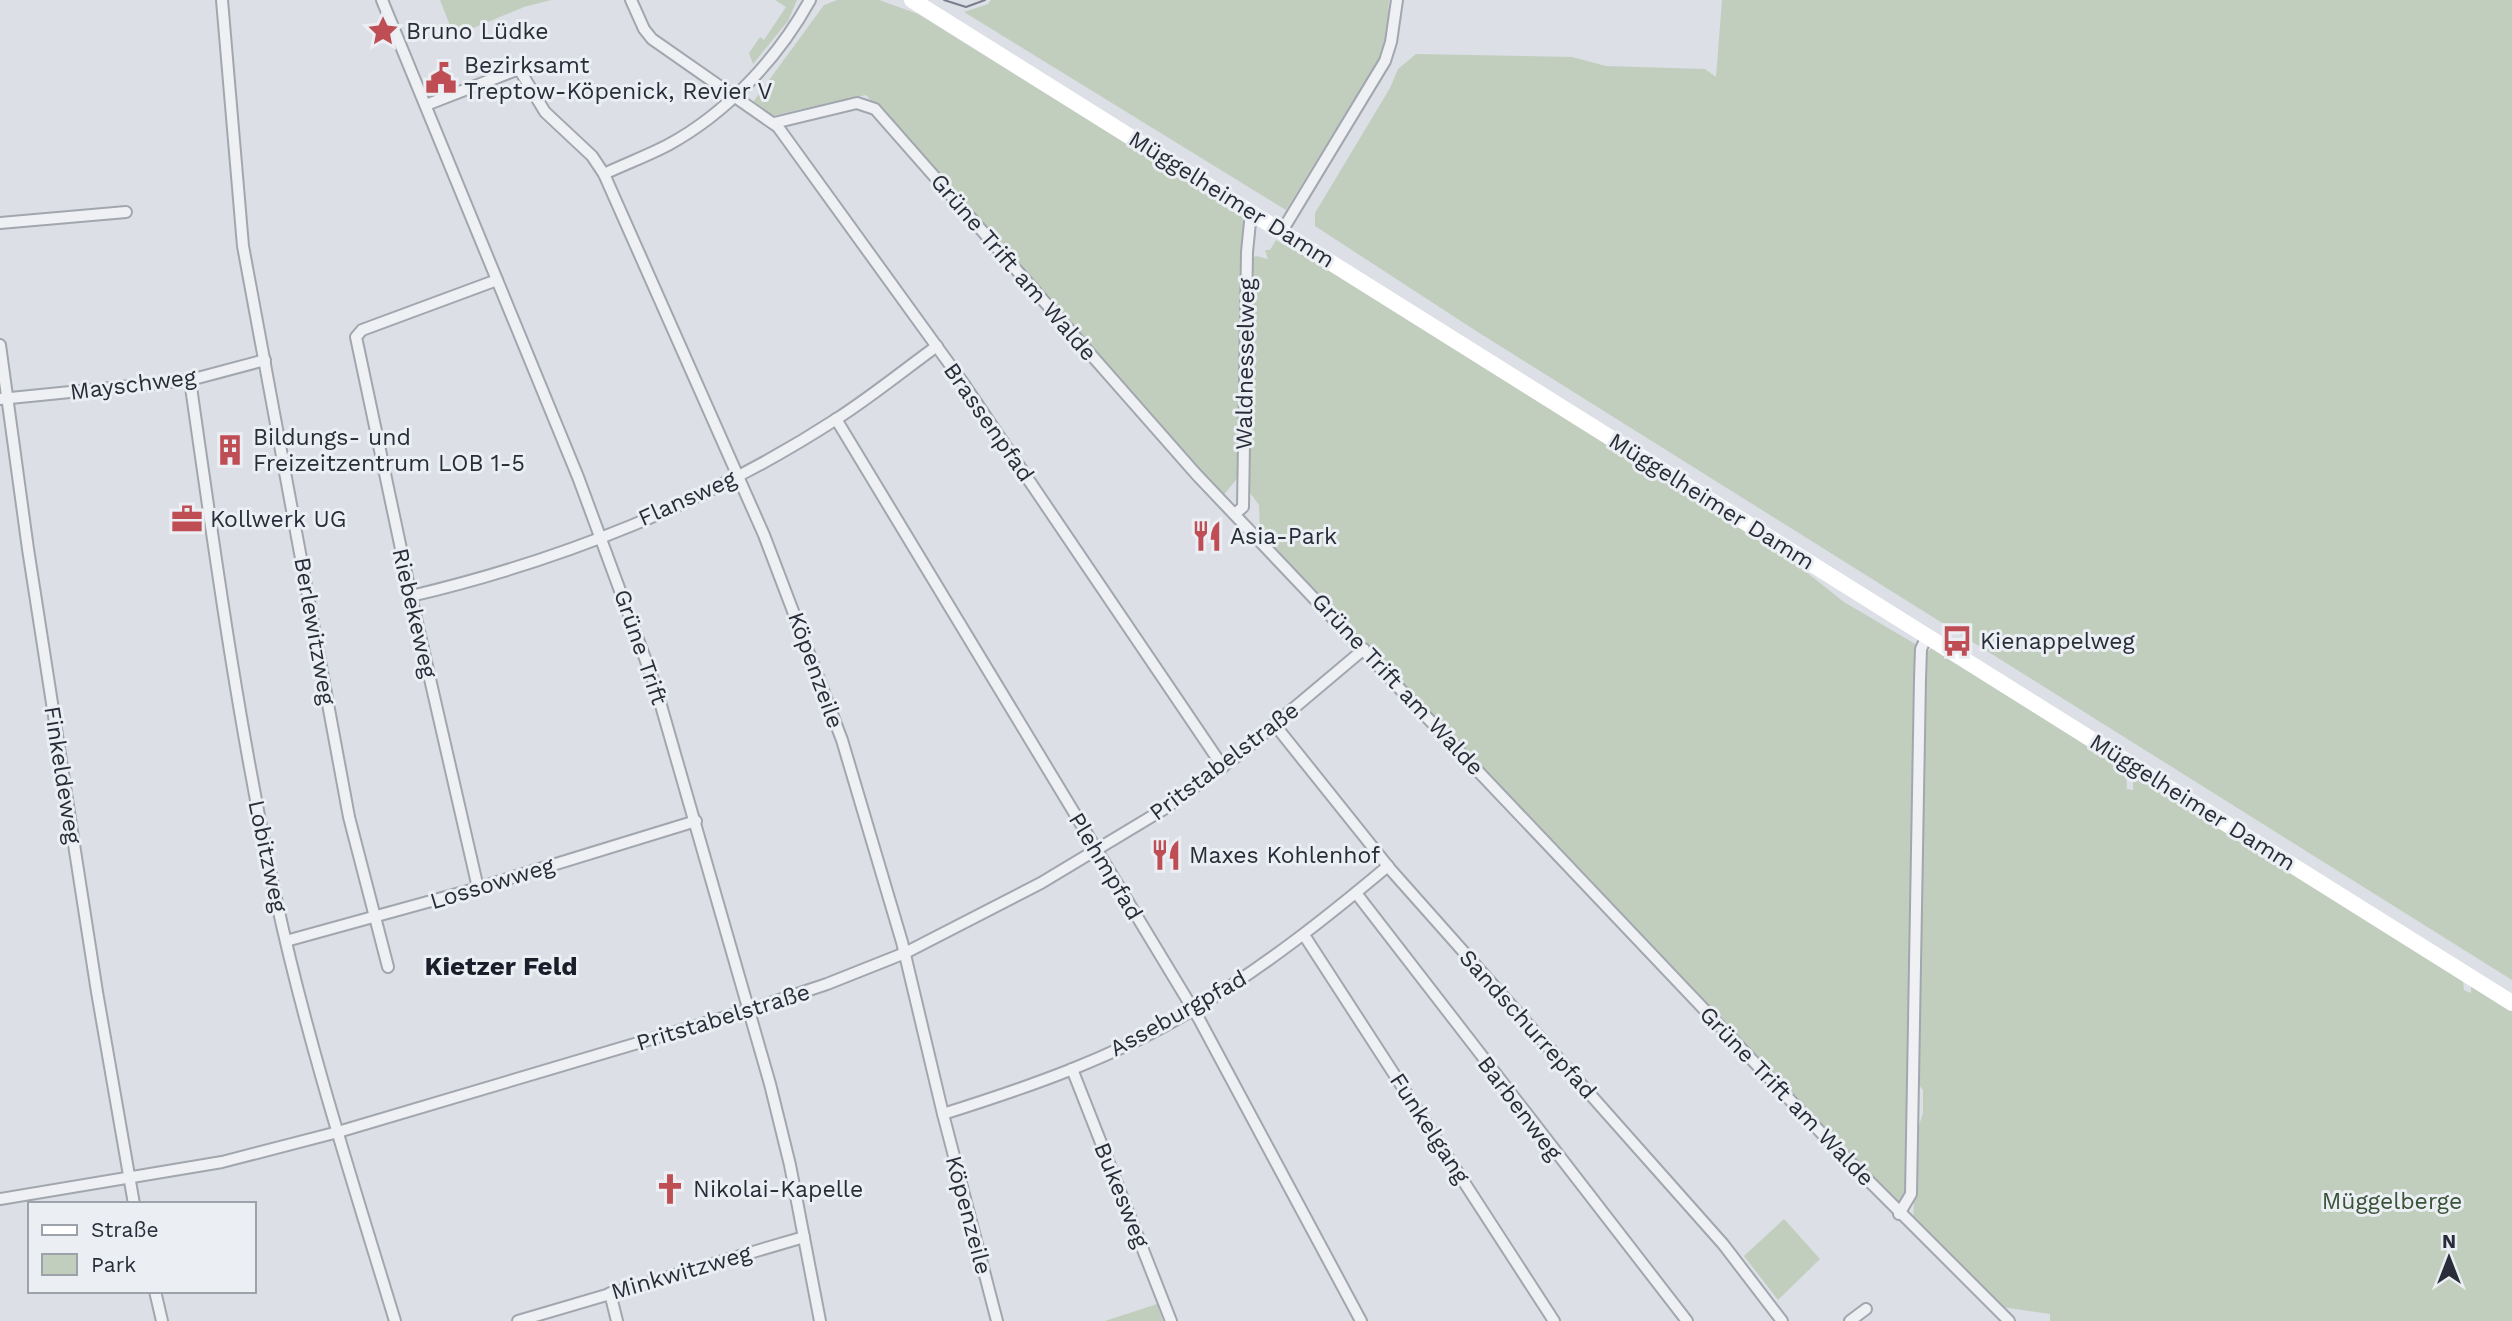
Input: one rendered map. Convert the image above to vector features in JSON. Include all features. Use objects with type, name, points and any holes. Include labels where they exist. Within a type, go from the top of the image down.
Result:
[{"type":"main road","name":"Müggelheimer Damm","points":[[912,0],[2512,1003]]},
{"type":"street","name":"Berlewitzweg","points":[[222,0],[241,225],[349,817],[388,967]]},
{"type":"street","name":"Grüne Trift","points":[[382,0],[601,536],[656,688],[696,821],[785,1144],[820,1321]]},
{"type":"street","points":[[631,0],[644,29],[652,39],[733,96]]},
{"type":"street","points":[[604,174],[669,144],[733,96],[778,50],[810,0]]},
{"type":"street","points":[[1282,231],[1385,61],[1396,18],[1397,0]]},
{"type":"street","name":"Köpenzeile","points":[[426,105],[519,69],[545,112],[592,156],[604,174],[738,475],[798,621],[842,740],[905,953],[943,1114],[997,1321]]},
{"type":"street","name":"Brassenpfad","points":[[733,96],[774,123],[937,346],[1223,767]]},
{"type":"street","name":"Grüne Trift am Walde","points":[[774,123],[857,103],[871,106],[1196,474],[1236,513],[1899,1214],[2009,1321]]},
{"type":"street","points":[[0,223],[126,212]]},
{"type":"street","name":"Waldnesselweg","points":[[1236,513],[1243,507],[1247,252],[1250,222],[1255,214]]},
{"type":"street","name":"Riebekeweg","points":[[478,888],[411,596],[356,337],[362,330],[497,280]]},
{"type":"street","name":"Finkeldeweg","points":[[0,345],[3,399],[134,1202]]},
{"type":"street","name":"Flansweg","points":[[411,596],[512,571],[601,536],[738,475],[836,419],[937,346]]},
{"type":"street","name":"Mayschweg","points":[[3,399],[190,380],[265,359]]},
{"type":"street","name":"Lobitzweg","points":[[190,380],[249,767],[286,942],[338,1132],[395,1321]]},
{"type":"street","name":"Plehmpfad","points":[[836,419],[1192,1011],[1361,1321]]},
{"type":"street","points":[[1899,1214],[1911,1194],[1920,679],[1921,649],[1927,635]]},
{"type":"street","name":"Pritstabelstraße","points":[[0,1199],[247,1157],[749,1010],[827,984],[905,953],[1097,851],[1223,767],[1364,649]]},
{"type":"street","name":"Sandschurrepfad","points":[[1275,725],[1388,866],[1723,1244],[1782,1321]]},
{"type":"street","name":"Lossowweg","points":[[286,942],[478,888],[696,821]]},
{"type":"street","name":"Asseburgpfad","points":[[943,1114],[1072,1069],[1192,1011],[1304,935],[1388,866]]},
{"type":"street","name":"Barbenweg","points":[[1356,893],[1687,1321]]},
{"type":"street","name":"Funkelgang","points":[[1304,935],[1555,1321]]},
{"type":"street","name":"Bukesweg","points":[[1072,1069],[1171,1321]]},
{"type":"street","name":"Minkwitzweg","points":[[518,1321],[804,1237]]},
{"type":"street","points":[[155,1293],[162,1321]]},
{"type":"street","points":[[610,1293],[617,1321]]},
{"type":"street","points":[[1850,1321],[1866,1310]]},
{"type":"green space","points":[[440,0],[551,0],[524,7],[454,36]]},
{"type":"green space","points":[[775,0],[797,0],[788,21],[753,64],[749,53],[760,37],[764,40],[786,7]]},
{"type":"green space","points":[[837,0],[879,0],[918,14],[1243,216],[1239,476],[1223,496],[866,95],[771,116],[753,102],[824,5]]},
{"type":"green space","points":[[991,0],[1389,0],[1387,38],[1375,74],[1354,99],[1286,210],[964,12],[988,4]]},
{"type":"green space","points":[[1722,0],[2512,0],[2512,980],[1473,329],[1315,226],[1315,213],[1390,88],[1398,69],[1416,54],[1572,57],[1606,66],[1705,69],[1716,77]]},
{"type":"green space","points":[[1276,240],[1342,277],[1791,560],[1844,602],[1917,645],[1909,1165],[1907,1189],[1901,1201],[1897,1202],[1260,534],[1259,505],[1248,490],[1251,259],[1256,256],[1268,259],[1265,250],[1270,250]]},
{"type":"green space","name":"Müggelberge","points":[[1932,648],[2126,770],[2127,789],[2133,790],[2133,780],[2138,777],[2463,981],[2464,990],[2471,993],[2471,986],[2512,1011],[2512,1321],[2050,1321],[2050,1314],[2002,1307],[1913,1219],[1919,1125],[1923,1113],[1923,1090],[1917,1083],[1925,654]]},
{"type":"green space","points":[[1784,1219],[1820,1259],[1778,1300],[1744,1256]]},
{"type":"green space","points":[[1157,1304],[1163,1321],[1105,1321]]},
{"type":"tram line","points":[[944,0],[966,7],[985,0]]},
{"type":"place","name":"Bruno Lüdke","points":[[383,31]]},
{"type":"place","name":"Bezirksamt Treptow-Köpenick, Revier V","points":[[441,78]]},
{"type":"place","name":"Bildungs- und Freizeitzentrum LOB 1-5","points":[[230,450]]},
{"type":"place","name":"Kollwerk UG","points":[[187,519]]},
{"type":"place","name":"Asia-Park","points":[[1207,536]]},
{"type":"place","name":"Kienappelweg","points":[[1957,641]]},
{"type":"place","name":"Maxes Kohlenhof","points":[[1166,855]]},
{"type":"place","name":"Nikolai-Kapelle","points":[[670,1189]]},
{"type":"district","name":"Kietzer Feld","points":[[501,966]]}]
